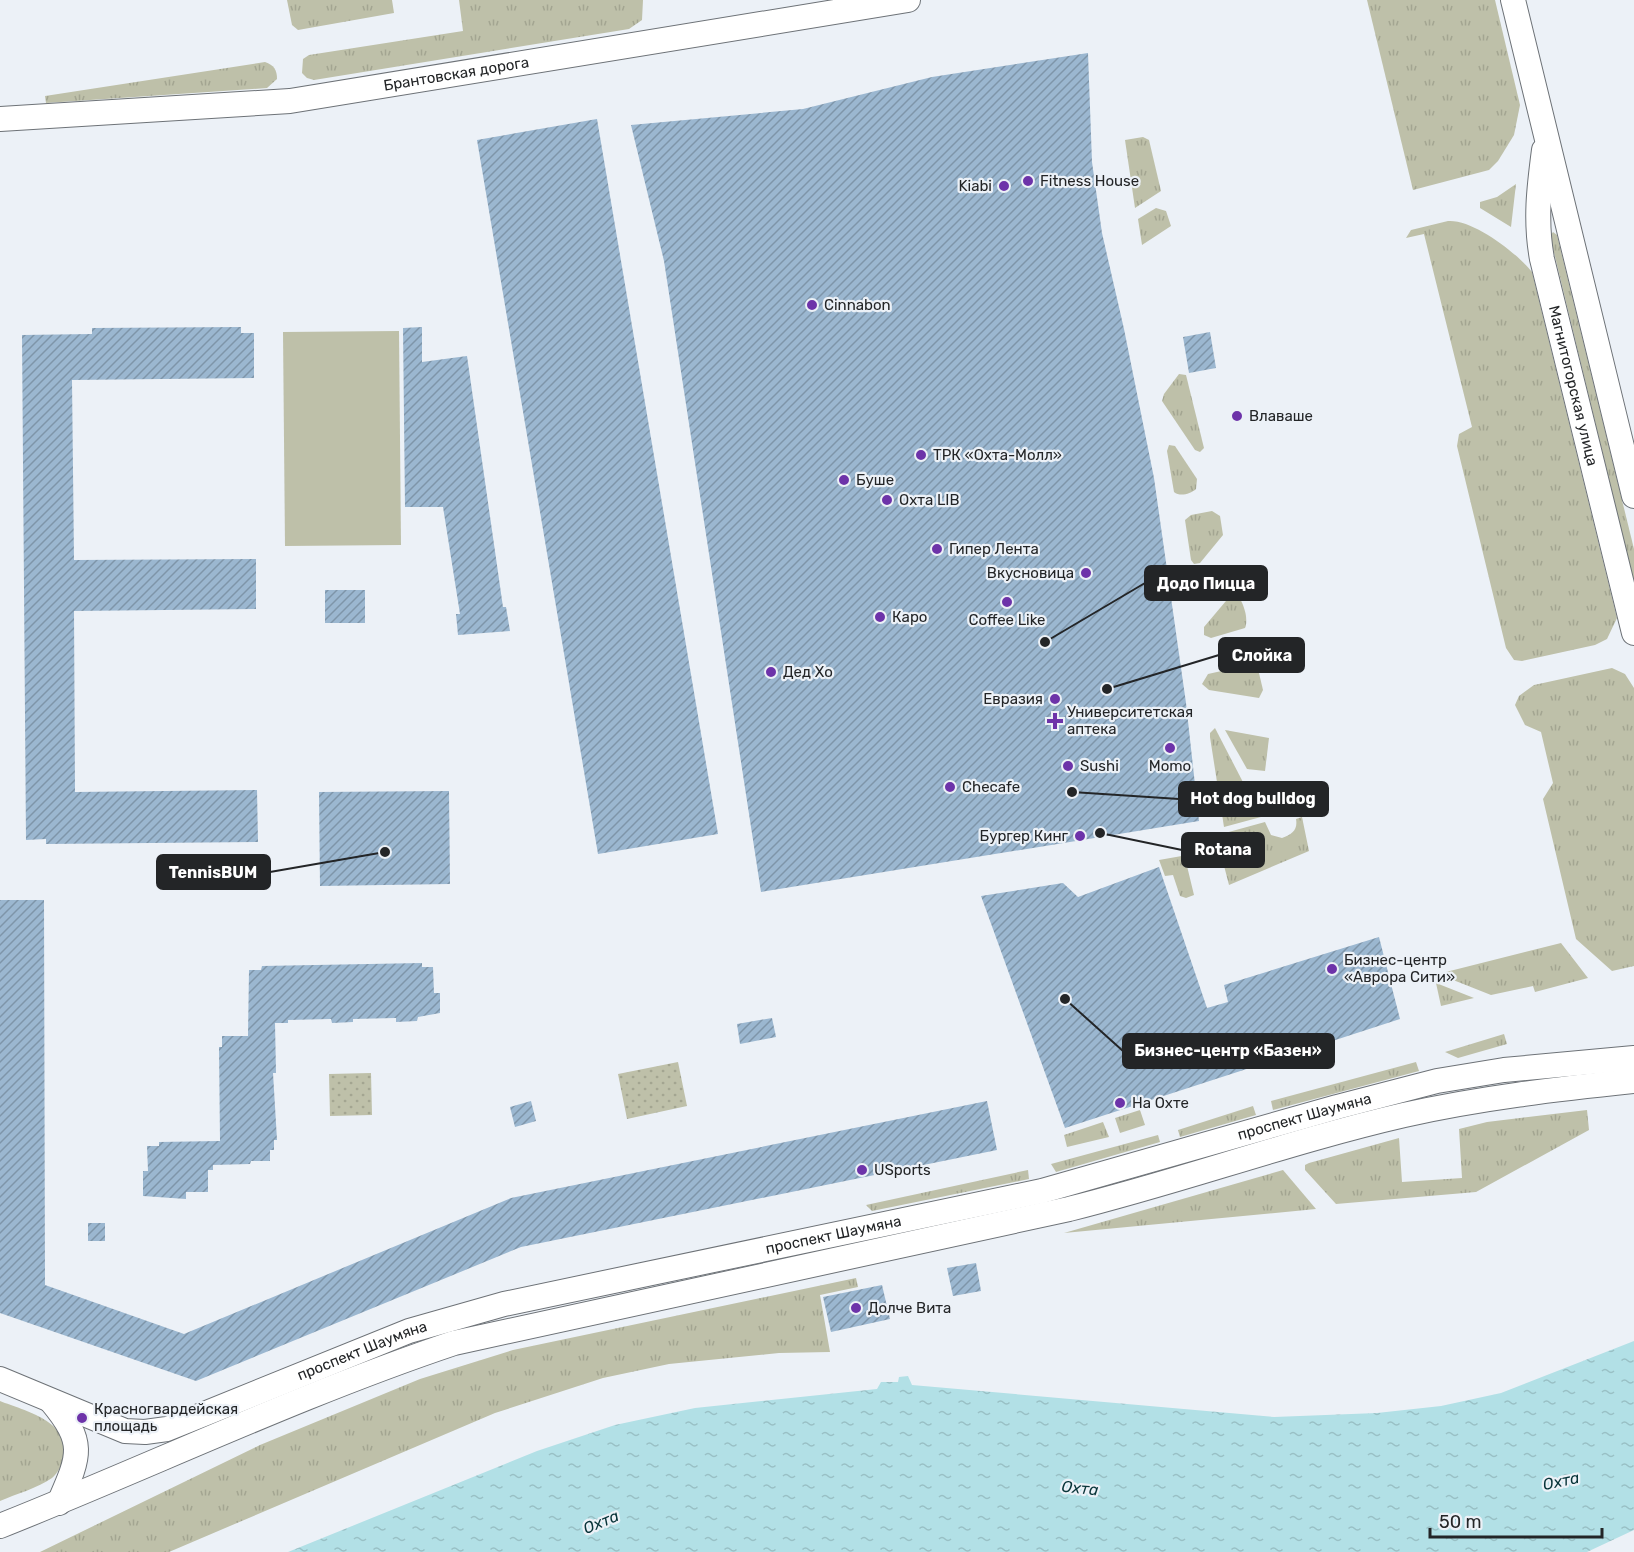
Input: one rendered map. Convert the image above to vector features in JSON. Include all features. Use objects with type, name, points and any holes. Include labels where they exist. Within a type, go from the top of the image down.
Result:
[{"type":"street","name":"Брантовская дорога","points":[[0,119],[290,101],[908,0]]},
{"type":"street","name":"Магнитогорская улица","points":[[1513,0],[1634,496]]},
{"type":"street","name":"Магнитогорская улица","points":[[1546,136],[1537,202],[1537,231],[1634,633]]},
{"type":"street","name":"проспект Шаумяна","points":[[50,1399],[125,1431],[145,1432],[167,1429],[409,1331],[504,1304],[1042,1191],[1437,1081],[1504,1070],[1634,1058]]},
{"type":"street","name":"проспект Шаумяна","points":[[59,1503],[174,1452],[410,1358],[454,1343],[1070,1209],[1154,1187],[1285,1146],[1404,1115],[1505,1096],[1634,1081]]},
{"type":"street","points":[[0,1379],[50,1399],[68,1421],[76,1440],[76,1459],[59,1503],[0,1526]]},
{"type":"green space","points":[[287,0],[392,0],[394,13],[298,30],[292,25]]},
{"type":"green space","points":[[459,0],[643,0],[642,20],[629,29],[314,80],[302,73],[303,59],[309,55],[463,31]]},
{"type":"green space","points":[[1367,0],[1495,0],[1520,105],[1514,135],[1498,161],[1489,170],[1413,190]]},
{"type":"green space","points":[[265,62],[273,66],[277,76],[277,79],[267,88],[46,103],[45,96]]},
{"type":"green space","points":[[1143,137],[1149,140],[1161,191],[1135,208],[1125,140]]},
{"type":"green space","points":[[1516,184],[1511,227],[1480,208],[1480,202],[1497,197]]},
{"type":"green space","points":[[1156,208],[1166,211],[1171,226],[1142,245],[1138,219]]},
{"type":"green space","points":[[1448,221],[1470,225],[1482,231],[1516,256],[1532,272],[1617,618],[1607,639],[1595,645],[1522,661],[1514,660],[1506,648],[1457,446],[1459,434],[1472,427],[1424,234],[1406,238],[1411,230]]},
{"type":"green space","points":[[1553,232],[1557,235],[1634,549],[1634,582],[1550,236]]},
{"type":"green space","points":[[399,331],[401,545],[285,546],[283,332]]},
{"type":"green space","points":[[1179,374],[1186,375],[1204,448],[1200,452],[1195,450],[1162,401],[1164,394]]},
{"type":"green space","points":[[1169,445],[1175,446],[1197,479],[1196,489],[1191,492],[1182,495],[1174,492],[1167,451]]},
{"type":"green space","points":[[1212,511],[1220,516],[1223,535],[1200,563],[1194,564],[1191,560],[1185,520],[1191,515]]},
{"type":"green space","points":[[1236,594],[1245,610],[1245,628],[1211,638],[1204,635],[1204,627],[1231,595]]},
{"type":"green space","points":[[1253,664],[1258,669],[1263,690],[1259,698],[1209,690],[1202,684],[1208,674]]},
{"type":"green space","points":[[1612,668],[1625,674],[1634,688],[1634,966],[1612,971],[1576,939],[1543,799],[1553,783],[1541,732],[1525,725],[1515,705],[1519,696],[1534,685]]},
{"type":"green space","points":[[1215,728],[1261,817],[1224,827],[1210,737],[1210,733]]},
{"type":"green space","points":[[1225,730],[1269,738],[1265,771],[1247,769]]},
{"type":"green space","points":[[1302,817],[1309,851],[1229,885],[1222,858],[1187,866],[1194,895],[1186,898],[1180,896],[1173,875],[1165,876],[1159,860],[1227,848],[1225,833],[1265,822],[1271,835],[1282,838],[1294,831],[1296,819]]},
{"type":"green space","points":[[1561,943],[1588,978],[1535,992],[1533,986],[1491,995],[1438,974]]},
{"type":"green space","points":[[1436,983],[1474,998],[1441,1006]]},
{"type":"green space","points":[[1504,1034],[1507,1044],[1458,1058],[1445,1052]]},
{"type":"green space","points":[[678,1062],[687,1106],[627,1119],[618,1074]]},
{"type":"green space","points":[[1416,1062],[1419,1071],[1273,1110],[1271,1101]]},
{"type":"green space","points":[[371,1073],[372,1115],[330,1116],[329,1074]]},
{"type":"green space","points":[[1253,1106],[1256,1115],[1180,1137],[1178,1130]]},
{"type":"green space","points":[[1140,1110],[1145,1125],[1120,1133],[1115,1118]]},
{"type":"green space","points":[[1587,1110],[1589,1130],[1476,1192],[1336,1204],[1305,1170],[1305,1165],[1309,1163],[1399,1138],[1402,1182],[1462,1178],[1459,1129],[1487,1122]]},
{"type":"green space","points":[[1103,1122],[1109,1137],[1067,1147],[1064,1135]]},
{"type":"green space","points":[[1158,1135],[1160,1142],[1056,1172],[1051,1164]]},
{"type":"green space","points":[[1028,1170],[1029,1179],[872,1211],[866,1205]]},
{"type":"green space","points":[[1283,1170],[1316,1209],[1064,1233]]},
{"type":"green space","points":[[856,1278],[858,1287],[820,1295],[830,1352],[779,1353],[669,1364],[603,1378],[495,1413],[169,1552],[40,1552],[260,1445],[420,1379],[513,1350]]},
{"type":"green space","points":[[0,1401],[44,1419],[54,1426],[64,1445],[62,1463],[52,1478],[34,1488],[0,1501]]},
{"type":"water","name":"Охта","points":[[1634,1341],[1634,1530],[1587,1552],[288,1552],[537,1451],[615,1425],[695,1408],[877,1389],[881,1382],[898,1382],[899,1377],[908,1376],[912,1385],[1274,1417],[1377,1413],[1441,1406],[1501,1393]]},
{"type":"building","name":"ТРК «Охта-Молл»","points":[[1088,53],[1092,162],[1102,233],[1154,478],[1186,703],[1199,821],[761,892],[664,261],[631,125],[803,109],[932,77]]},
{"type":"building","points":[[597,119],[718,834],[598,854],[477,140]]},
{"type":"building","points":[[241,327],[241,333],[254,333],[254,378],[72,380],[74,560],[256,559],[256,609],[74,611],[75,792],[257,790],[258,842],[46,844],[46,839],[26,840],[22,335],[92,334],[92,328]]},
{"type":"building","points":[[422,327],[422,362],[467,356],[503,607],[506,607],[510,631],[458,635],[456,614],[460,614],[443,507],[405,507],[403,328]]},
{"type":"building","points":[[1210,332],[1216,368],[1189,373],[1183,337]]},
{"type":"building","points":[[325,590],[365,590],[365,623],[325,623]]},
{"type":"building","points":[[449,791],[450,884],[320,886],[319,792]]},
{"type":"building","name":"Бизнес-центр «Аврора Сити»","points":[[1159,867],[1207,1008],[1228,1002],[1224,985],[1379,937],[1400,1019],[1065,1128],[981,896],[1063,883],[1078,897]]},
{"type":"building","points":[[0,900],[44,900],[45,1285],[184,1334],[511,1198],[987,1101],[997,1150],[521,1247],[196,1381],[0,1313]]},
{"type":"building","points":[[422,963],[422,967],[433,967],[434,993],[440,993],[440,1013],[418,1017],[417,1021],[396,1022],[396,1018],[353,1019],[353,1022],[332,1023],[331,1019],[288,1020],[288,1023],[275,1023],[276,1073],[273,1073],[277,1140],[274,1140],[274,1150],[270,1150],[270,1161],[213,1165],[213,1170],[208,1170],[208,1192],[186,1192],[186,1199],[143,1196],[143,1171],[148,1171],[147,1146],[159,1146],[159,1142],[220,1141],[219,1047],[222,1047],[222,1036],[248,1036],[249,970],[261,970],[262,966]]},
{"type":"building","points":[[772,1018],[776,1037],[740,1044],[737,1024]]},
{"type":"building","points":[[531,1101],[536,1121],[515,1127],[510,1107]]},
{"type":"building","points":[[88,1223],[105,1223],[105,1241],[88,1241]]},
{"type":"building","points":[[976,1263],[981,1291],[953,1296],[947,1268]]},
{"type":"building","name":"Долче Вита","points":[[882,1285],[890,1319],[831,1332],[823,1297]]},
{"type":"place","name":"Fitness House","points":[[1028,181]]},
{"type":"place","name":"Kiabi","points":[[1004,186]]},
{"type":"place","name":"Cinnabon","points":[[812,305]]},
{"type":"place","name":"Влаваше","points":[[1237,416]]},
{"type":"place","name":"ТРК «Охта-Молл»","points":[[921,455]]},
{"type":"place","name":"Буше","points":[[844,480]]},
{"type":"place","name":"Охта LIB","points":[[887,500]]},
{"type":"place","name":"Гипер Лента","points":[[937,549]]},
{"type":"place","name":"Вкусновица","points":[[1086,573]]},
{"type":"place","name":"Coffee Like","points":[[1007,602]]},
{"type":"place","name":"Каро","points":[[880,617]]},
{"type":"place","name":"Додо Пицца","points":[[1045,642]]},
{"type":"place","name":"Дед Хо","points":[[771,672]]},
{"type":"place","name":"Слойка","points":[[1107,689]]},
{"type":"place","name":"Евразия","points":[[1055,699]]},
{"type":"place","name":"Университетская аптека","points":[[1055,721]]},
{"type":"place","name":"Momo","points":[[1170,748]]},
{"type":"place","name":"Sushi","points":[[1068,766]]},
{"type":"place","name":"Checafe","points":[[950,787]]},
{"type":"place","name":"Hot dog bulldog","points":[[1072,792]]},
{"type":"place","name":"Rotana","points":[[1100,833]]},
{"type":"place","name":"Бургер Кинг","points":[[1080,836]]},
{"type":"place","name":"TennisBUM","points":[[385,852]]},
{"type":"place","name":"Бизнес-центр «Аврора Сити»","points":[[1332,969]]},
{"type":"place","name":"Бизнес-центр «Базен»","points":[[1065,999]]},
{"type":"place","name":"На Охте","points":[[1120,1103]]},
{"type":"place","name":"USports","points":[[862,1170]]},
{"type":"place","name":"Долче Вита","points":[[856,1308]]},
{"type":"place","name":"Красногвардейская площадь","points":[[82,1418]]}]
